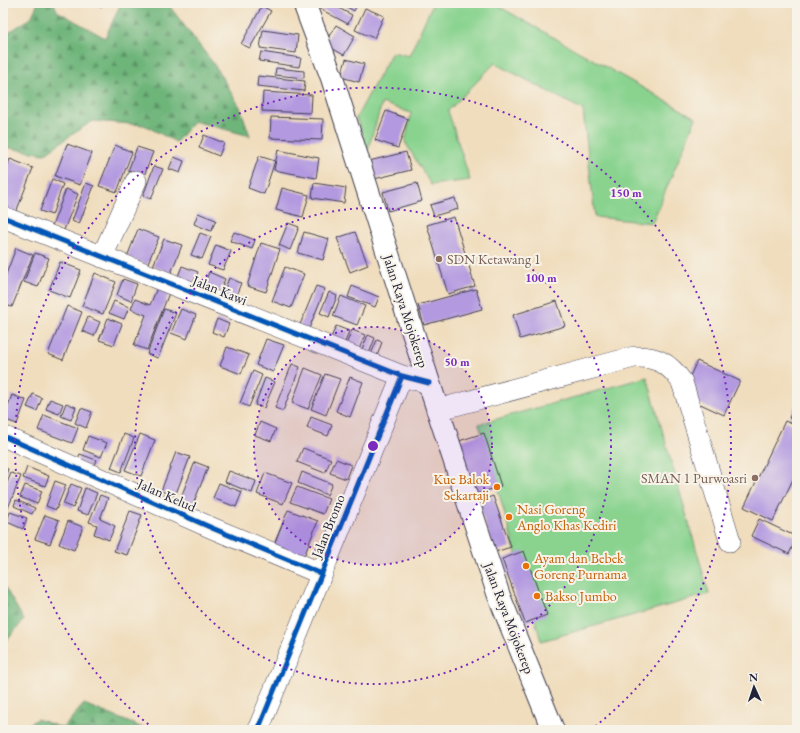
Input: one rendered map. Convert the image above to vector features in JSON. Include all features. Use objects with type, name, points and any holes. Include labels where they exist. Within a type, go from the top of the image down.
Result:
[{"type":"main road","name":"Jalan Raya Mojokerep","points":[[304,3],[332,78],[437,410],[499,596],[553,730]]},
{"type":"street","points":[[102,257],[136,181]]},
{"type":"street","name":"Jalan Kawi","points":[[3,217],[402,376],[429,383]]},
{"type":"street","points":[[437,410],[634,357],[648,356],[664,363],[682,382],[730,541]]},
{"type":"street","name":"Jalan Bromo","points":[[258,730],[402,376]]},
{"type":"street","name":"Jalan Kelud","points":[[3,436],[212,528],[322,574]]},
{"type":"green space","points":[[38,3],[54,3],[57,11],[105,38],[121,3],[167,3],[213,63],[240,107],[250,136],[194,121],[176,142],[144,125],[92,121],[44,154],[3,147],[3,36],[31,18]]},
{"type":"green space","points":[[433,3],[493,3],[696,118],[652,223],[595,217],[583,110],[495,63],[448,111],[470,180],[431,185],[405,142],[411,113],[382,103],[368,150],[356,118],[392,52],[409,56]]},
{"type":"green space","points":[[647,377],[709,594],[541,641],[479,424]]},
{"type":"green space","points":[[3,584],[24,620],[3,644]]},
{"type":"green space","points":[[84,704],[148,730],[19,730],[37,719],[63,728]]},
{"type":"building","points":[[91,3],[103,3],[101,7]]},
{"type":"building","points":[[309,3],[329,3],[352,15],[348,24]]},
{"type":"building","points":[[340,3],[358,3],[354,11]]},
{"type":"building","points":[[262,6],[271,11],[250,48],[241,44]]},
{"type":"building","points":[[365,8],[384,16],[374,38],[355,30]]},
{"type":"building","points":[[336,25],[355,36],[344,55],[324,44]]},
{"type":"building","points":[[263,30],[298,35],[296,53],[260,48]]},
{"type":"building","points":[[261,52],[301,58],[299,67],[259,61]]},
{"type":"building","points":[[346,59],[364,64],[359,82],[341,77]]},
{"type":"building","points":[[276,68],[304,71],[304,78],[275,75]]},
{"type":"building","points":[[258,76],[305,81],[304,91],[257,86]]},
{"type":"building","points":[[263,92],[312,95],[311,113],[262,111]]},
{"type":"building","points":[[386,111],[408,119],[398,148],[375,140]]},
{"type":"building","points":[[271,117],[323,119],[322,140],[270,138]]},
{"type":"building","points":[[204,135],[224,143],[219,156],[199,148]]},
{"type":"building","points":[[67,144],[92,153],[80,185],[55,176]]},
{"type":"building","points":[[115,145],[132,152],[117,192],[99,186]]},
{"type":"building","points":[[137,147],[153,152],[144,176],[128,171]]},
{"type":"building","points":[[278,150],[319,158],[316,178],[274,170]]},
{"type":"building","points":[[406,152],[411,170],[374,179],[369,161]]},
{"type":"building","points":[[259,156],[275,161],[264,194],[248,188]]},
{"type":"building","points":[[174,157],[184,161],[180,173],[169,169]]},
{"type":"building","points":[[10,159],[33,168],[15,215],[3,210],[3,177]]},
{"type":"building","points":[[154,166],[163,169],[151,199],[143,196]]},
{"type":"building","points":[[52,179],[63,184],[52,215],[40,211]]},
{"type":"building","points":[[86,183],[94,186],[79,224],[72,221]]},
{"type":"building","points":[[314,183],[346,188],[344,203],[312,198]]},
{"type":"building","points":[[417,183],[422,201],[388,211],[383,192]]},
{"type":"building","points":[[282,188],[309,195],[303,217],[276,210]]},
{"type":"building","points":[[66,189],[78,194],[64,230],[52,226]]},
{"type":"building","points":[[455,198],[458,209],[434,216],[430,205]]},
{"type":"building","points":[[198,213],[216,220],[211,231],[194,224]]},
{"type":"building","points":[[454,217],[475,286],[448,294],[427,225]]},
{"type":"building","points":[[288,223],[299,227],[290,250],[279,245]]},
{"type":"building","points":[[138,229],[159,237],[147,265],[127,257]]},
{"type":"building","points":[[234,232],[255,240],[252,249],[230,241]]},
{"type":"building","points":[[304,232],[329,239],[323,260],[298,253]]},
{"type":"building","points":[[355,232],[368,265],[350,272],[337,238]]},
{"type":"building","points":[[200,233],[211,237],[202,259],[191,255]]},
{"type":"building","points":[[164,239],[182,245],[171,273],[153,266]]},
{"type":"building","points":[[261,243],[280,249],[266,292],[247,286]]},
{"type":"building","points":[[216,245],[231,251],[223,270],[208,265]]},
{"type":"building","points":[[16,248],[33,255],[12,307],[3,304],[3,282]]},
{"type":"building","points":[[35,253],[49,258],[38,287],[24,282]]},
{"type":"building","points":[[60,262],[81,270],[70,298],[49,290]]},
{"type":"building","points":[[182,266],[198,272],[192,285],[177,279]]},
{"type":"building","points":[[285,267],[304,274],[291,308],[272,301]]},
{"type":"building","points":[[209,272],[225,279],[218,296],[202,290]]},
{"type":"building","points":[[95,273],[116,282],[103,314],[82,306]]},
{"type":"building","points":[[229,278],[241,283],[234,301],[222,296]]},
{"type":"building","points":[[123,279],[137,284],[131,301],[117,295]]},
{"type":"building","points":[[316,286],[325,289],[308,331],[299,327]]},
{"type":"building","points":[[352,286],[379,297],[375,307],[348,297]]},
{"type":"building","points":[[157,288],[169,293],[147,350],[134,345],[146,315],[131,309],[135,299],[150,305]]},
{"type":"building","points":[[476,289],[482,309],[424,325],[418,305]]},
{"type":"building","points":[[329,292],[337,296],[329,317],[320,313]]},
{"type":"building","points":[[341,296],[365,306],[357,325],[333,316]]},
{"type":"building","points":[[114,301],[129,307],[124,319],[109,313]]},
{"type":"building","points":[[557,301],[565,326],[520,339],[513,315]]},
{"type":"building","points":[[67,306],[82,312],[63,360],[48,354]]},
{"type":"building","points":[[164,309],[176,313],[158,358],[147,354]]},
{"type":"building","points":[[181,309],[196,315],[187,339],[171,333]]},
{"type":"building","points":[[88,317],[100,322],[94,336],[82,331]]},
{"type":"building","points":[[108,318],[122,324],[114,345],[99,340]]},
{"type":"building","points":[[217,319],[229,324],[224,337],[212,332]]},
{"type":"building","points":[[336,326],[349,331],[344,345],[330,340]]},
{"type":"building","points":[[352,330],[365,335],[357,354],[344,349]]},
{"type":"building","points":[[368,335],[375,338],[367,359],[359,356]]},
{"type":"building","points":[[266,339],[284,345],[273,372],[256,365]]},
{"type":"building","points":[[377,340],[382,342],[375,362],[369,359]]},
{"type":"building","points":[[227,347],[249,355],[241,374],[220,366]]},
{"type":"building","points":[[697,361],[740,381],[724,415],[681,395]]},
{"type":"building","points":[[292,364],[300,367],[283,411],[275,408]]},
{"type":"building","points":[[305,368],[322,375],[308,409],[292,403]]},
{"type":"building","points":[[253,371],[262,375],[249,407],[240,403]]},
{"type":"building","points":[[325,374],[340,379],[326,415],[311,409]]},
{"type":"building","points":[[350,377],[363,382],[350,417],[336,411]]},
{"type":"building","points":[[265,378],[275,382],[264,408],[255,405]]},
{"type":"building","points":[[33,394],[42,398],[37,411],[27,407]]},
{"type":"building","points":[[12,395],[26,400],[17,424],[3,419]]},
{"type":"building","points":[[50,399],[63,404],[59,414],[46,409]]},
{"type":"building","points":[[797,402],[797,421],[789,418]]},
{"type":"building","points":[[66,403],[76,407],[71,420],[61,416]]},
{"type":"building","points":[[81,408],[92,412],[86,428],[75,423]]},
{"type":"building","points":[[44,415],[78,428],[72,443],[38,430]]},
{"type":"building","points":[[311,417],[332,425],[328,436],[307,428]]},
{"type":"building","points":[[785,421],[797,426],[797,471],[773,521],[744,507]]},
{"type":"building","points":[[260,422],[276,429],[271,441],[255,435]]},
{"type":"building","points":[[484,433],[501,486],[476,494],[459,441]]},
{"type":"building","points":[[124,434],[134,438],[121,472],[111,468]]},
{"type":"building","points":[[140,434],[155,440],[141,476],[125,470]]},
{"type":"building","points":[[88,436],[107,443],[101,457],[83,450]]},
{"type":"building","points":[[303,448],[331,459],[325,473],[297,462]]},
{"type":"building","points":[[176,452],[190,457],[175,496],[161,491]]},
{"type":"building","points":[[80,454],[96,460],[93,468],[76,462]]},
{"type":"building","points":[[336,459],[351,465],[346,479],[330,473]]},
{"type":"building","points":[[195,462],[208,467],[192,507],[179,502]]},
{"type":"building","points":[[3,467],[8,469],[3,482]]},
{"type":"building","points":[[27,467],[49,476],[45,486],[23,478]]},
{"type":"building","points":[[229,471],[256,481],[252,493],[225,482]]},
{"type":"building","points":[[302,472],[332,484],[327,495],[298,483]]},
{"type":"building","points":[[11,473],[21,476],[8,508],[3,506],[3,493]]},
{"type":"building","points":[[265,473],[292,483],[283,504],[257,494]]},
{"type":"building","points":[[55,481],[66,485],[56,510],[46,506]]},
{"type":"building","points":[[219,483],[242,492],[236,507],[213,498]]},
{"type":"building","points":[[71,484],[81,488],[73,508],[63,504]]},
{"type":"building","points":[[25,485],[42,491],[37,504],[20,497]]},
{"type":"building","points":[[297,487],[329,499],[323,514],[290,502]]},
{"type":"building","points":[[85,488],[97,493],[88,515],[77,511]]},
{"type":"building","points":[[100,495],[108,498],[100,519],[115,526],[109,540],[94,534],[97,525],[89,522]]},
{"type":"building","points":[[493,496],[511,547],[495,552],[477,502]]},
{"type":"building","points":[[16,500],[35,508],[32,514],[14,506]]},
{"type":"building","points":[[288,510],[318,521],[303,559],[273,547]]},
{"type":"building","points":[[130,511],[142,515],[127,555],[114,551]]},
{"type":"building","points":[[10,512],[27,518],[23,529],[7,522]]},
{"type":"building","points":[[45,515],[59,520],[50,544],[35,539]]},
{"type":"building","points":[[759,519],[797,537],[789,554],[751,536]]},
{"type":"building","points":[[68,521],[83,527],[74,550],[59,544]]},
{"type":"building","points":[[524,551],[547,615],[525,623],[502,559]]},
{"type":"cycle path","points":[[3,217],[402,376],[429,383]]},
{"type":"cycle path","points":[[258,730],[402,376]]},
{"type":"cycle path","points":[[3,436],[212,528],[322,574]]},
{"type":"place","name":"SDN Ketawang 1","points":[[439,259]]},
{"type":"place","name":"SMAN 1 Purwoasri","points":[[755,478]]},
{"type":"place","name":"Kue Balok Sekartaji","points":[[497,487]]},
{"type":"place","name":"Nasi Goreng Anglo Khas Kediri","points":[[509,517]]},
{"type":"place","name":"Ayam dan Bebek Goreng Purnama","points":[[526,566]]},
{"type":"place","name":"Bakso Jumbo","points":[[537,596]]}]
